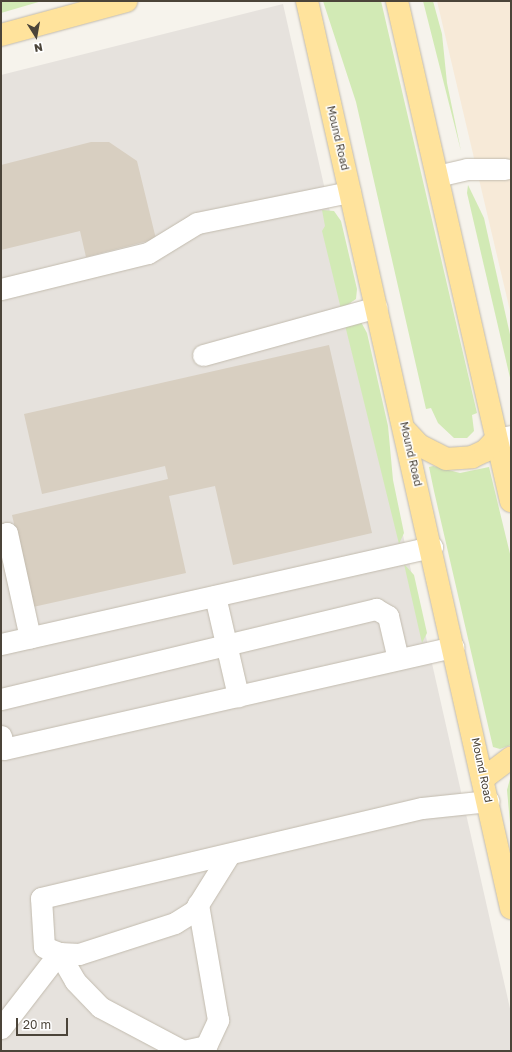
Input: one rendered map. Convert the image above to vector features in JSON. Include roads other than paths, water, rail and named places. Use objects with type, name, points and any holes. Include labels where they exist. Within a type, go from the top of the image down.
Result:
[{"type":"main road","points":[[1,35],[126,1]]},
{"type":"main road","name":"Mound Road","points":[[307,1],[350,192],[378,307],[484,778],[511,908]]},
{"type":"main road","points":[[397,1],[437,176],[504,438],[511,501]]},
{"type":"main road","points":[[405,430],[419,445],[446,459],[472,457],[485,452],[504,438]]},
{"type":"main road","points":[[484,778],[511,758]]},
{"type":"lane","points":[[437,176],[467,169],[505,169]]},
{"type":"lane","points":[[1,289],[148,253],[197,223],[350,192]]},
{"type":"lane","points":[[203,355],[378,307]]},
{"type":"lane","points":[[1,535],[7,533],[30,638]]},
{"type":"lane","points":[[1,644],[432,547]]},
{"type":"lane","points":[[215,596],[238,696]]},
{"type":"lane","points":[[1,700],[376,608],[388,616],[398,659]]},
{"type":"lane","points":[[1,736],[4,749],[454,647]]},
{"type":"lane","points":[[229,855],[194,911],[175,923],[79,954],[59,953],[44,947],[41,898],[229,855],[422,808],[488,801]]},
{"type":"lane","points":[[59,953],[75,981],[100,1007],[182,1051],[194,1050],[206,1046],[218,1020],[198,904]]},
{"type":"lane","points":[[1,1028],[59,953]]}]
